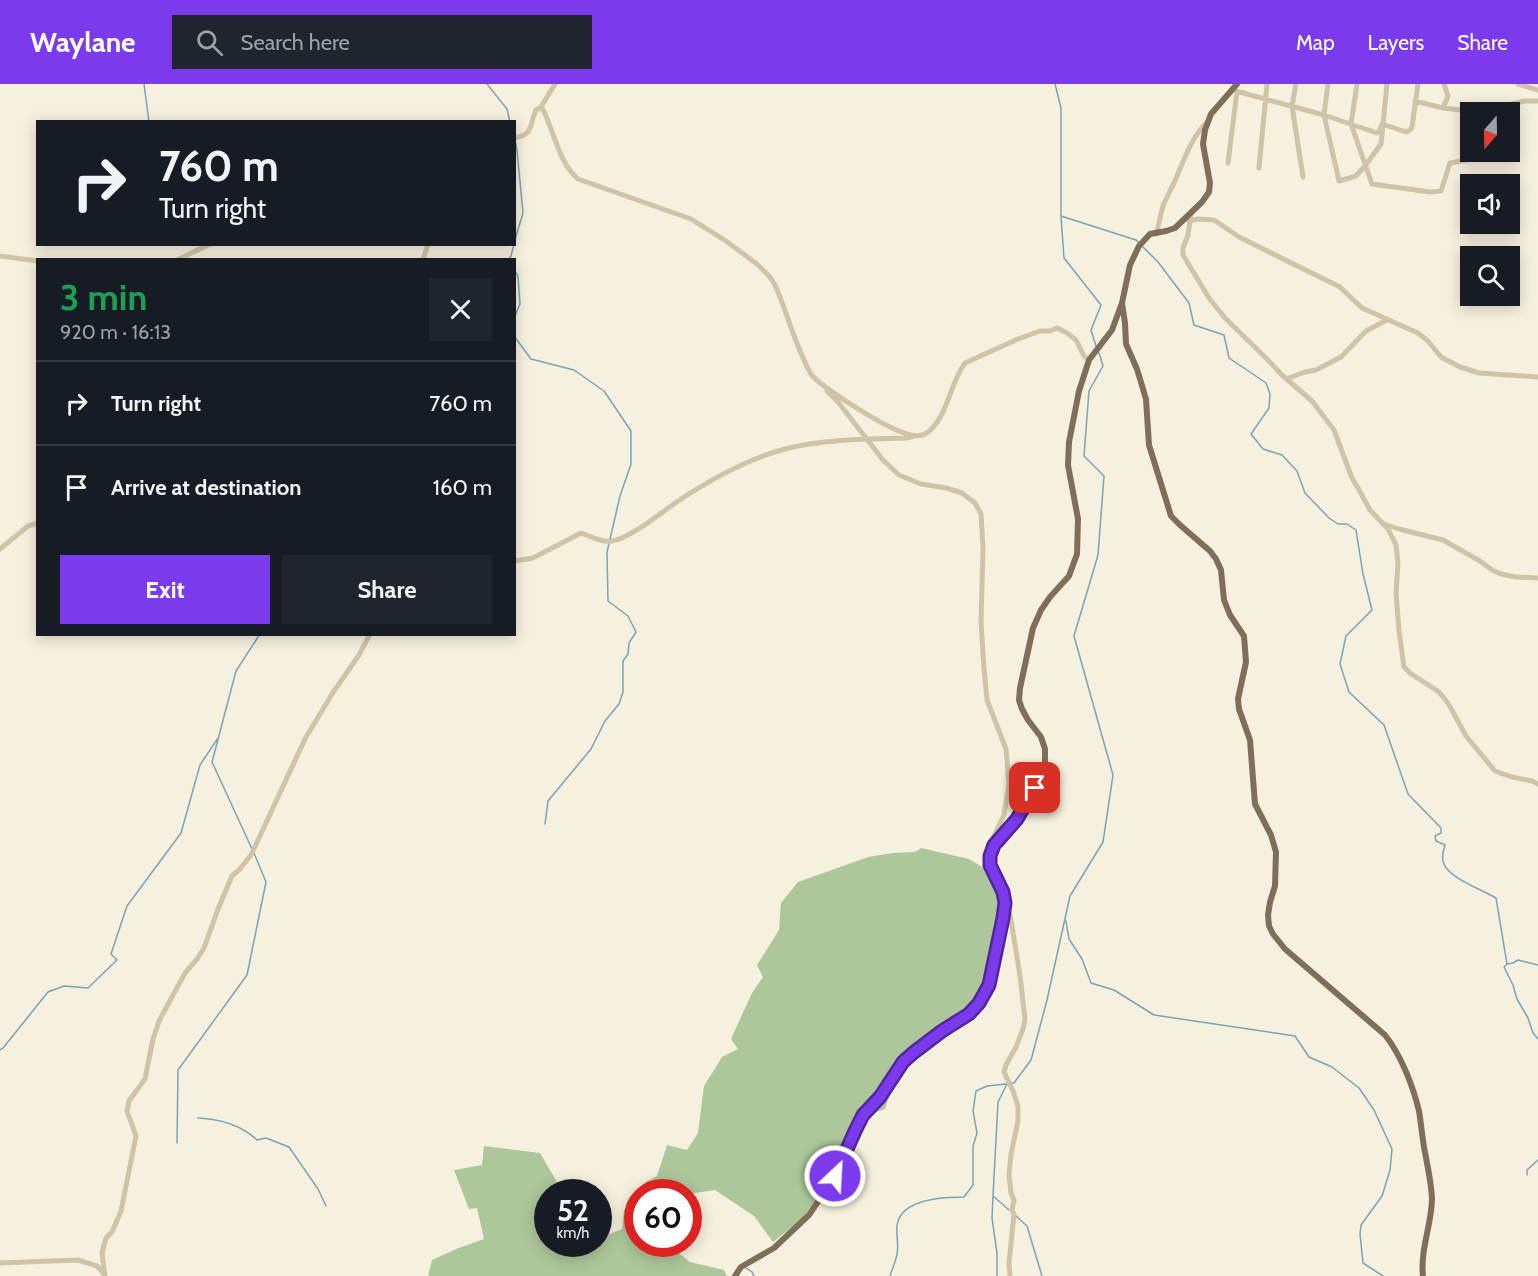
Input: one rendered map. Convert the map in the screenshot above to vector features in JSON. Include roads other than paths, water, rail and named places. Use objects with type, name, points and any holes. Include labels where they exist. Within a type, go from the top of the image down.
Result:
[{"type":"main road","points":[[735,1276],[750,1261],[774,1248],[809,1215],[835,1176],[863,1115],[880,1097],[903,1062],[942,1031],[969,1014],[979,1003],[989,985],[1005,903],[1003,892],[990,865],[990,856],[994,845],[1022,811],[1045,767],[1045,749],[1041,737],[1028,720],[1018,700],[1033,628],[1050,597],[1069,576],[1077,554],[1078,519],[1071,486],[1068,455],[1080,391],[1089,360],[1112,330],[1122,303],[1130,264],[1139,246],[1150,234],[1175,228],[1209,192],[1210,183],[1203,144],[1208,121],[1211,114],[1235,88]]},
{"type":"main road","points":[[1122,303],[1126,344],[1146,399],[1151,435],[1149,445],[1161,475],[1171,516],[1216,559],[1221,570],[1224,600],[1230,615],[1244,636],[1246,662],[1238,699],[1239,709],[1250,740],[1255,804],[1271,835],[1276,852],[1275,886],[1268,915],[1269,926],[1285,949],[1385,1035],[1394,1047],[1413,1091],[1429,1168],[1432,1199],[1424,1248],[1423,1276]]},
{"type":"street","points":[[516,138],[524,136],[529,131],[536,110],[542,107],[555,84]]},
{"type":"street","points":[[1259,168],[1268,84]]},
{"type":"street","points":[[1296,84],[1292,106],[1303,177]]},
{"type":"street","points":[[1328,84],[1323,115],[1339,181],[1356,176],[1381,144],[1387,84]]},
{"type":"street","points":[[1356,84],[1351,124],[1372,184],[1430,192],[1441,191],[1450,163],[1460,161]]},
{"type":"street","points":[[1382,124],[1406,132],[1410,130],[1418,84]]},
{"type":"street","points":[[1443,108],[1448,96],[1444,84]]},
{"type":"street","points":[[1518,84],[1538,90]]},
{"type":"street","points":[[1228,163],[1235,88],[1377,132],[1382,124]]},
{"type":"street","points":[[1415,101],[1443,108],[1479,112],[1525,101],[1538,101]]},
{"type":"street","points":[[542,107],[563,160],[568,170],[578,179],[692,219],[757,264],[770,277],[810,371],[838,402],[883,460],[899,475],[921,484],[962,493],[975,503],[981,514],[983,548],[981,622],[987,700],[1006,749],[1009,784],[1004,815],[993,838],[994,845]]},
{"type":"street","points":[[1156,234],[1164,203],[1183,159],[1208,121]]},
{"type":"street","points":[[1191,213],[1183,251],[1188,265],[1216,308],[1286,379],[1312,401],[1334,430],[1352,478],[1370,510],[1384,524],[1394,540],[1398,550],[1396,593],[1404,667],[1439,692],[1448,703],[1466,736],[1495,771],[1538,784]]},
{"type":"street","points":[[1189,221],[1214,220],[1239,237],[1340,287],[1362,308],[1418,333],[1441,357],[1460,367],[1479,373],[1538,377]]},
{"type":"street","points":[[181,258],[206,246]]},
{"type":"street","points":[[0,256],[36,261]]},
{"type":"street","points":[[1286,379],[1316,370],[1341,357],[1366,331],[1387,320]]},
{"type":"street","points":[[818,382],[885,425],[915,435],[922,435],[932,428],[942,412],[958,372],[965,363],[973,358],[1032,334],[1057,328],[1076,340],[1084,356],[1089,360]]},
{"type":"street","points":[[516,561],[532,558],[581,533],[609,542],[625,537],[706,484],[753,460],[785,449],[848,439],[908,438],[915,435]]},
{"type":"street","points":[[0,549],[28,526],[36,523]]},
{"type":"street","points":[[1384,524],[1426,539],[1443,540],[1501,574],[1534,577]]},
{"type":"street","points":[[105,1275],[102,1253],[105,1238],[112,1232],[121,1211],[135,1136],[128,1111],[129,1101],[145,1078],[159,1021],[185,973],[204,948],[232,876],[251,855],[306,738],[369,636]]},
{"type":"street","points":[[1005,903],[1010,914],[1024,1019],[1019,1040],[1004,1069],[1016,1097],[1018,1114],[1009,1175],[1014,1203],[1010,1276]]},
{"type":"street","points":[[0,1263],[78,1260],[97,1266],[105,1275]]},
{"type":"waterway","points":[[144,84],[149,120]]},
{"type":"waterway","points":[[487,84],[507,109],[510,120]]},
{"type":"waterway","points":[[1055,84],[1061,108],[1061,216],[1136,240],[1139,243]]},
{"type":"waterway","points":[[516,145],[523,213],[516,236]]},
{"type":"waterway","points":[[1061,217],[1064,258],[1101,305],[1091,330],[1096,346]]},
{"type":"waterway","points":[[510,258],[514,246]]},
{"type":"waterway","points":[[1143,247],[1158,262],[1189,303],[1194,325],[1224,335],[1229,358],[1266,383],[1270,394],[1269,408],[1251,434],[1263,449],[1282,455],[1297,471],[1305,493],[1329,518],[1338,524],[1347,524],[1356,530],[1372,610],[1346,636],[1340,664],[1349,692],[1384,725],[1408,794],[1441,828],[1441,833],[1435,836],[1436,841],[1445,845],[1443,859],[1447,869],[1459,879],[1496,898],[1507,964],[1518,960],[1538,965]]},
{"type":"waterway","points":[[516,273],[520,304],[516,313]]},
{"type":"waterway","points":[[516,339],[531,359],[574,370],[604,391],[631,431],[631,464],[620,496],[607,552],[608,601],[628,616],[636,632],[629,643],[628,654],[623,661],[623,692],[619,704],[605,721],[591,749],[548,801],[545,824]]},
{"type":"waterway","points":[[1012,1083],[1031,1060],[1070,896],[1103,842],[1113,775],[1074,636],[1098,555],[1104,476],[1084,456],[1089,391],[1103,366],[1099,353]]},
{"type":"waterway","points":[[252,849],[212,762],[236,671],[259,636]]},
{"type":"waterway","points":[[0,1050],[48,992],[64,986],[88,988],[117,960],[111,954],[127,906],[181,833],[200,765],[218,738]]},
{"type":"waterway","points":[[177,1143],[178,1070],[247,975],[266,882],[254,853]]},
{"type":"waterway","points":[[1066,921],[1069,939],[1082,959],[1091,983],[1114,990],[1154,1015],[1295,1036],[1309,1057],[1332,1067],[1359,1088],[1374,1110],[1392,1149],[1390,1170],[1382,1196],[1361,1225],[1360,1234],[1363,1263],[1383,1276]]},
{"type":"waterway","points":[[1507,964],[1504,967],[1517,999],[1538,1039]]},
{"type":"waterway","points":[[890,1276],[898,1251],[897,1226],[906,1210],[924,1201],[964,1197],[973,1185],[973,1146],[977,1133],[973,1111],[976,1091],[987,1086],[1006,1084]]},
{"type":"waterway","points":[[1007,1084],[998,1102],[993,1196],[1009,1210]]},
{"type":"waterway","points":[[198,1118],[230,1124],[244,1130],[257,1140],[266,1138],[289,1147],[318,1189],[326,1206]]},
{"type":"waterway","points":[[1527,1175],[1527,1170],[1538,1160]]},
{"type":"waterway","points":[[993,1196],[992,1218],[997,1253],[997,1276]]},
{"type":"waterway","points":[[1015,1215],[1027,1226],[1042,1276]]},
{"type":"waterway","points":[[746,1268],[754,1276]]}]
